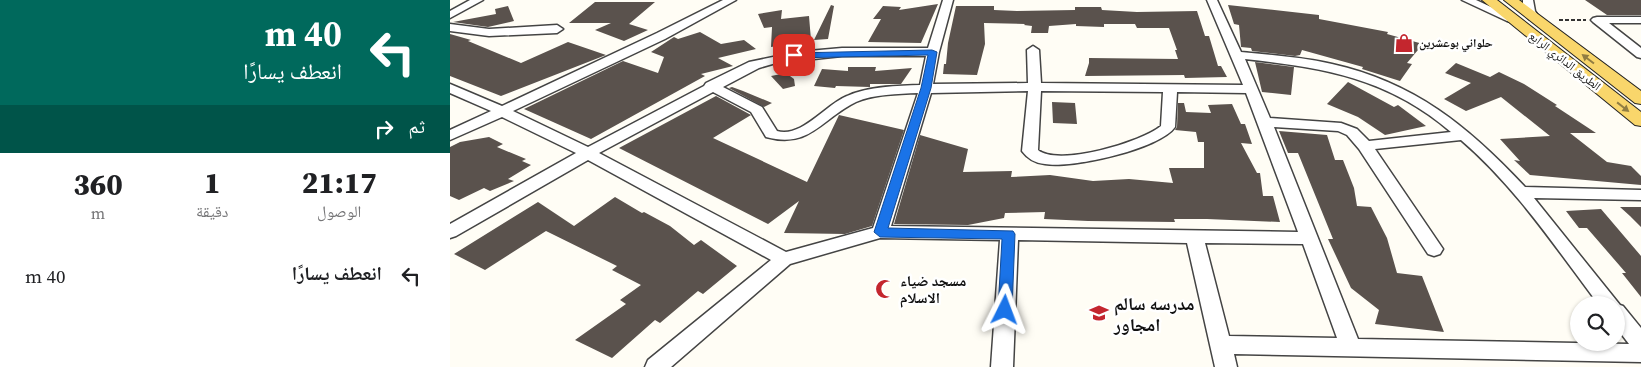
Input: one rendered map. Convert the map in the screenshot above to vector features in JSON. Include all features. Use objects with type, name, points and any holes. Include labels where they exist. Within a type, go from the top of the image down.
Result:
[{"type":"main road","name":"الطريق الدائري الرابع","points":[[1489,0],[1641,121]]},
{"type":"main road","name":"الطريق الدائري الرابع","points":[[1511,0],[1641,99]]},
{"type":"street","points":[[450,15],[478,0]]},
{"type":"street","points":[[450,136],[661,36],[731,0]]},
{"type":"street","points":[[880,232],[926,88],[932,52],[948,0]]},
{"type":"street","points":[[1212,0],[1238,55],[1250,89],[1265,122],[1351,347]]},
{"type":"street","points":[[1467,0],[1511,19]]},
{"type":"street","points":[[1528,0],[1529,10],[1535,19]]},
{"type":"street","points":[[1597,20],[1641,20]]},
{"type":"street","points":[[1597,20],[1641,54]]},
{"type":"street","points":[[450,27],[464,31],[481,32],[557,29]]},
{"type":"street","points":[[1033,50],[1035,87],[1030,151],[1040,159],[1054,161],[1085,157],[1133,146],[1163,134],[1168,127],[1170,88]]},
{"type":"street","points":[[450,232],[588,153],[754,64],[794,55],[932,52]]},
{"type":"street","points":[[1238,55],[1321,65],[1363,76],[1404,93],[1421,103],[1465,135],[1520,192],[1603,296]]},
{"type":"street","points":[[711,86],[756,108],[771,134],[781,138],[798,135],[856,96],[926,88],[1250,89]]},
{"type":"street","points":[[450,88],[504,111],[588,153],[784,258]]},
{"type":"street","points":[[1265,122],[1341,126],[1352,132],[1365,146],[1434,249]]},
{"type":"street","points":[[1365,146],[1465,135]]},
{"type":"street","points":[[1520,192],[1641,195]]},
{"type":"street","points":[[656,367],[784,258],[880,232],[1309,238]]},
{"type":"street","points":[[1002,367],[1009,234]]},
{"type":"street","points":[[1195,237],[1226,367]]},
{"type":"street","points":[[1625,324],[1641,344]]},
{"type":"street","points":[[1221,345],[1641,353]]},
{"type":"path","points":[[1535,19],[1597,20]]},
{"type":"building","points":[[1585,0],[1641,0],[1641,15],[1607,15]]},
{"type":"building","points":[[595,2],[655,2],[629,24],[648,30],[624,41],[595,30],[611,23],[569,23]]},
{"type":"building","points":[[938,4],[921,43],[868,42],[881,19],[873,19],[883,6],[901,7],[899,10]]},
{"type":"building","points":[[831,5],[834,6],[828,39],[814,40]]},
{"type":"building","points":[[1228,5],[1319,15],[1319,19],[1388,32],[1387,34],[1423,44],[1407,63],[1412,64],[1400,81],[1362,69],[1363,67],[1302,50],[1300,55],[1295,56],[1252,51],[1251,48],[1241,47],[1239,25],[1234,24]]},
{"type":"building","points":[[508,6],[514,21],[488,27],[453,22],[496,14],[495,9]]},
{"type":"building","points":[[956,6],[994,6],[994,10],[1017,11],[1075,10],[1075,7],[1101,7],[1102,10],[1137,12],[1197,11],[1205,36],[1209,36],[1218,66],[1221,66],[1227,77],[1185,78],[1184,75],[1085,76],[1089,58],[1178,59],[1175,50],[1177,50],[1169,28],[1137,28],[1135,24],[1104,24],[1104,27],[1076,26],[1076,24],[1049,26],[1048,33],[1031,33],[1032,26],[1025,24],[984,23],[985,44],[977,75],[943,74]]},
{"type":"building","points":[[782,10],[781,19],[809,16],[811,40],[796,41],[796,43],[771,47],[772,27],[764,28],[758,14]]},
{"type":"building","points":[[700,32],[721,44],[744,40],[756,49],[718,58],[733,66],[701,74],[705,76],[591,139],[524,109],[623,61],[658,73],[664,57],[651,52],[674,37],[678,39]]},
{"type":"building","points":[[450,34],[471,40],[468,41],[521,63],[568,42],[606,55],[501,96],[450,76]]},
{"type":"building","points":[[1255,62],[1294,67],[1291,95],[1262,92]]},
{"type":"building","points":[[1456,63],[1490,77],[1499,72],[1524,84],[1557,105],[1555,106],[1596,133],[1570,133],[1607,162],[1631,166],[1641,176],[1641,185],[1530,175],[1514,160],[1520,161],[1500,139],[1550,136],[1501,97],[1466,111],[1444,99],[1471,83],[1445,73]]},
{"type":"building","points":[[848,67],[876,67],[875,71],[912,68],[901,84],[870,84],[870,87],[836,86],[835,88],[814,86],[822,69],[848,71]]},
{"type":"building","points":[[786,73],[794,79],[795,86],[783,89],[771,76]]},
{"type":"building","points":[[1348,82],[1394,107],[1398,105],[1426,126],[1385,135],[1358,117],[1327,104]]},
{"type":"building","points":[[732,87],[772,103],[764,107],[729,88]]},
{"type":"building","points":[[716,96],[751,115],[713,138],[807,182],[839,115],[904,130],[872,226],[845,234],[784,233],[799,201],[768,224],[619,148]]},
{"type":"building","points":[[1052,102],[1075,103],[1077,124],[1053,123]]},
{"type":"building","points":[[1178,103],[1184,103],[1186,112],[1211,113],[1208,105],[1232,104],[1241,124],[1245,124],[1252,144],[1241,143],[1257,173],[1260,173],[1263,196],[1273,196],[1280,222],[1207,219],[1174,219],[1175,222],[1088,221],[1044,219],[1045,212],[1005,213],[1004,218],[968,225],[894,224],[920,135],[968,149],[963,172],[1012,171],[1011,177],[1050,175],[1093,181],[1129,179],[1173,183],[1169,168],[1204,168],[1204,142],[1198,142],[1196,132],[1175,130],[1177,127]]},
{"type":"building","points":[[1279,131],[1327,135],[1335,160],[1343,160],[1354,188],[1357,206],[1371,207],[1387,238],[1397,273],[1422,276],[1444,332],[1375,324],[1379,310],[1351,288],[1328,239],[1333,239],[1298,153],[1288,153]]},
{"type":"building","points":[[489,137],[503,144],[497,147],[526,159],[522,161],[531,165],[508,179],[514,181],[490,191],[484,188],[459,200],[450,196],[450,147],[460,142]]},
{"type":"building","points":[[615,197],[642,213],[644,212],[670,226],[694,245],[701,240],[737,266],[703,294],[698,291],[660,323],[655,320],[612,358],[575,340],[626,304],[620,300],[641,285],[612,270],[617,266],[546,231],[485,270],[454,254],[538,202],[574,226]]},
{"type":"building","points":[[1620,207],[1641,207],[1641,227],[1630,216]]},
{"type":"building","points":[[1601,209],[1641,256],[1641,297],[1622,273],[1626,273],[1587,228],[1579,228],[1566,211]]},
{"type":"place","name":"حلواني بوعشرين","points":[[1404,43]]},
{"type":"place","name":"مسجد ضياء الاسلام","points":[[885,289]]},
{"type":"place","name":"مدرسه سالم امجاور","points":[[1099,313]]},
{"type":"route","points":[[794,55],[932,52],[926,88],[880,232],[1009,234],[1005,310]]}]
